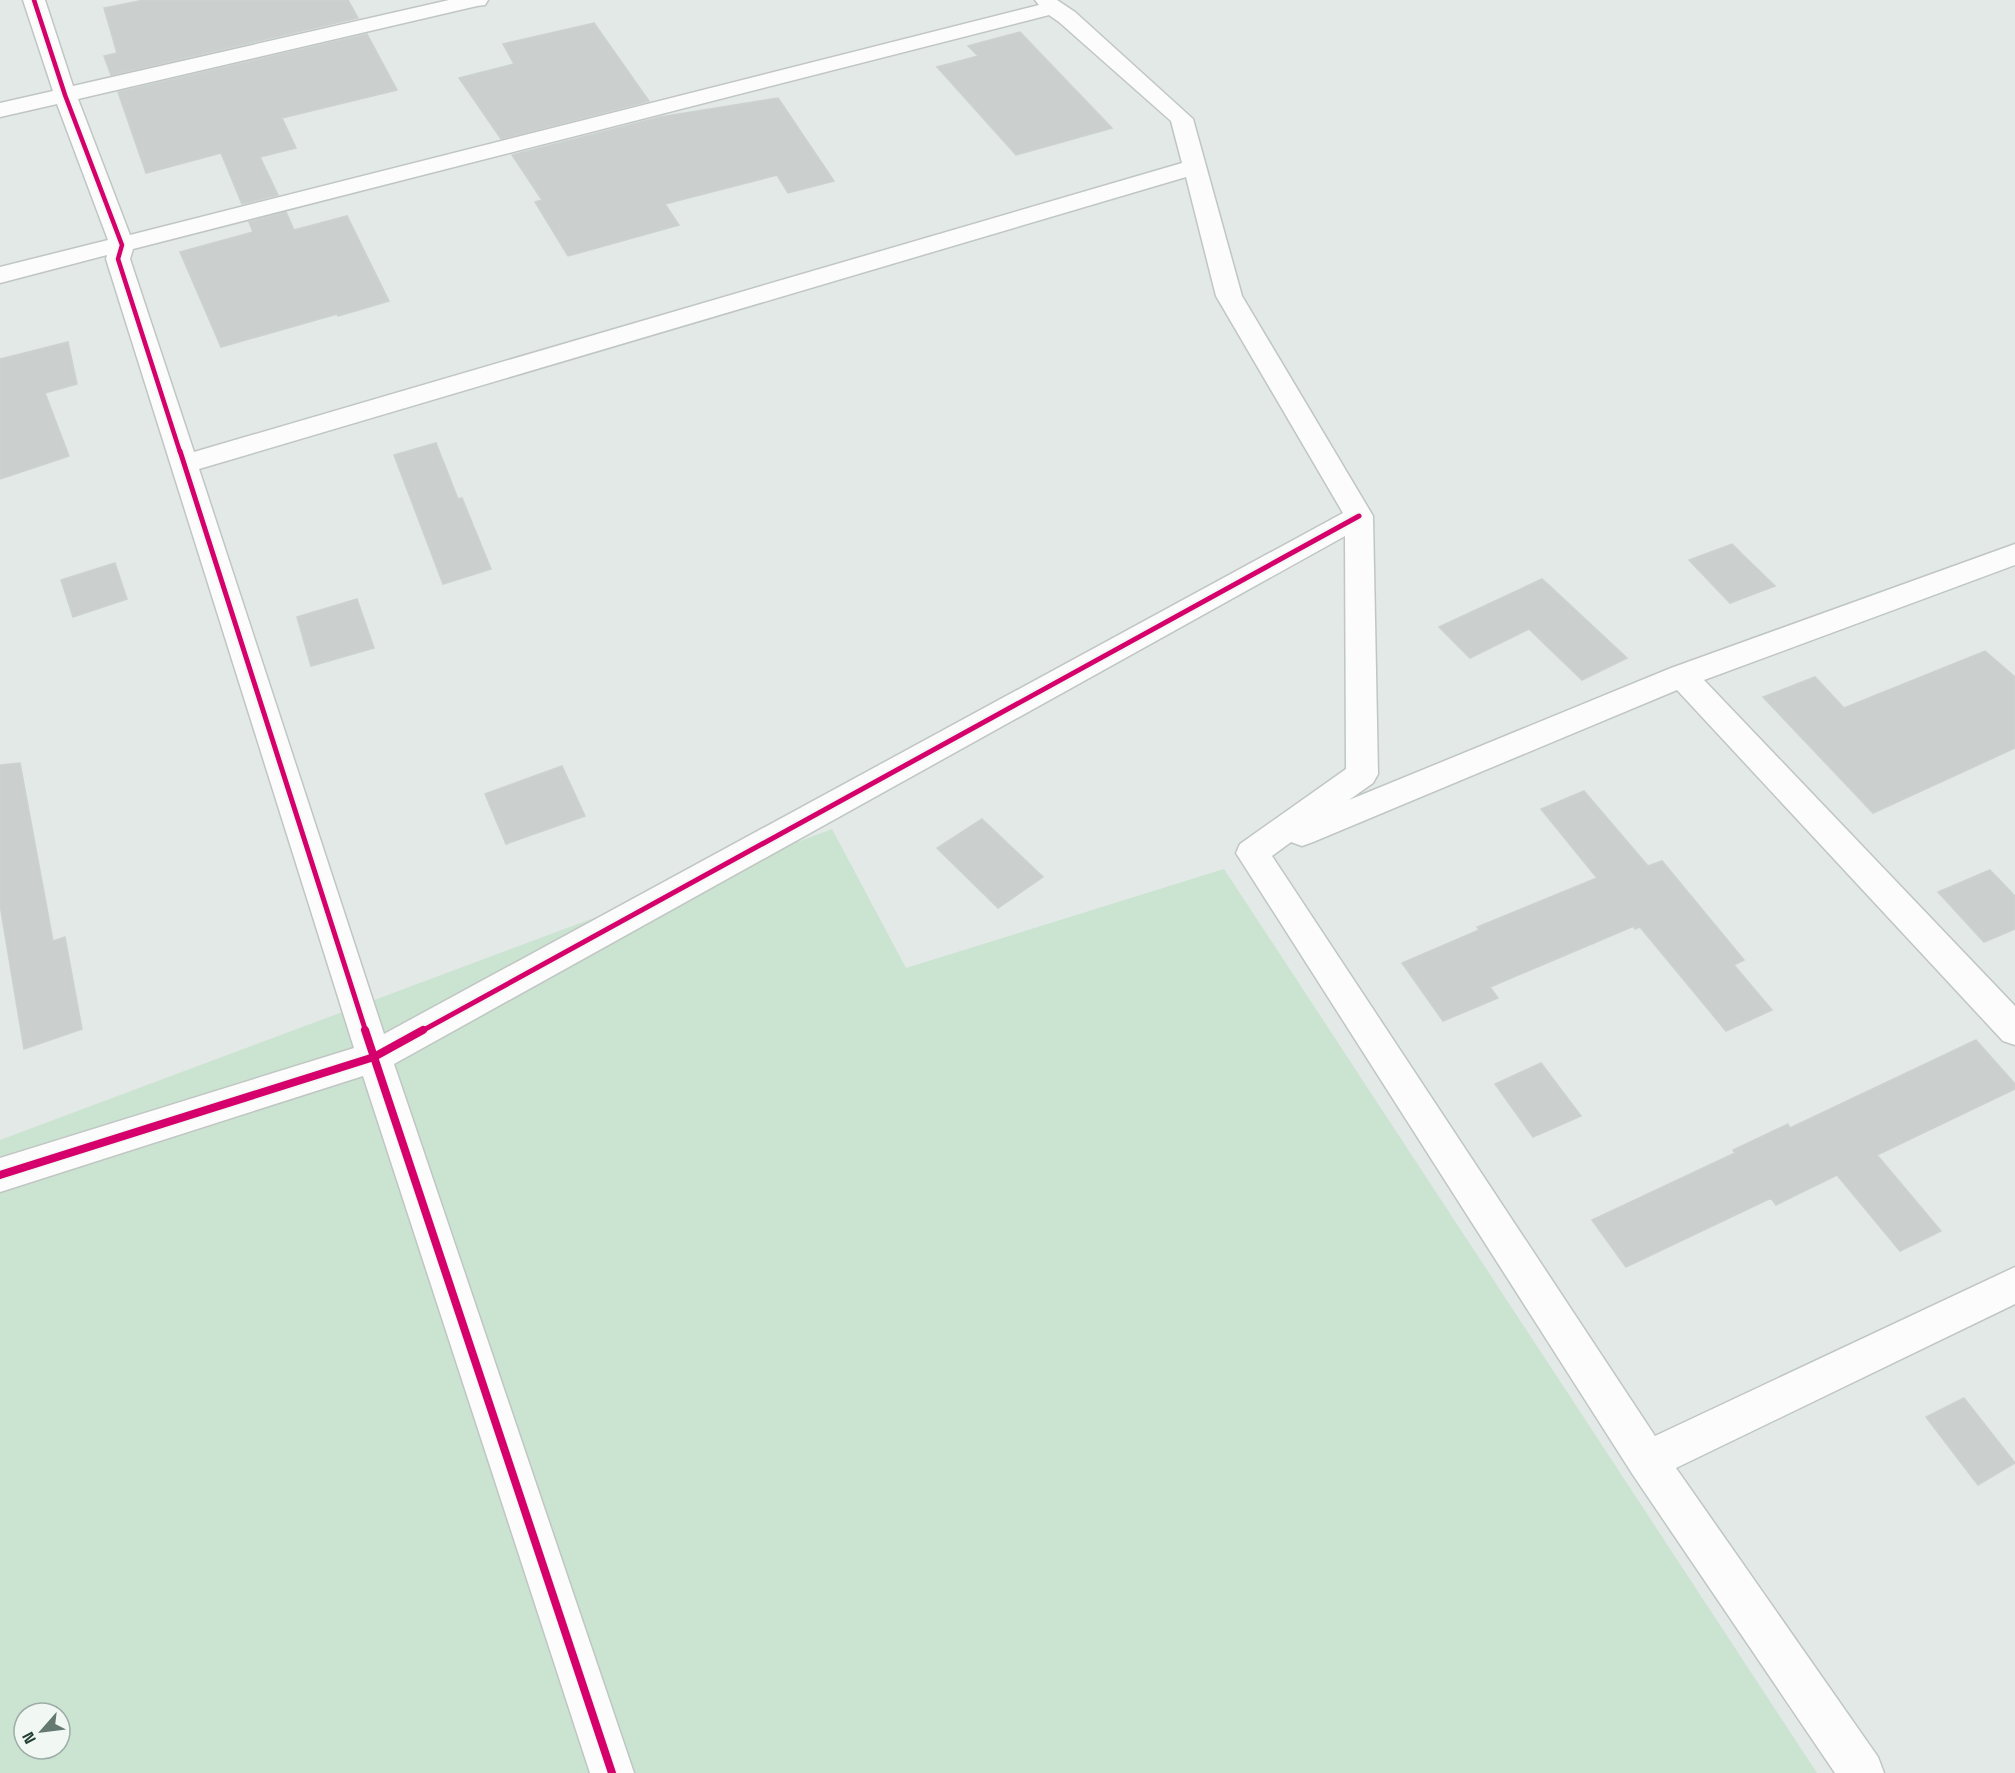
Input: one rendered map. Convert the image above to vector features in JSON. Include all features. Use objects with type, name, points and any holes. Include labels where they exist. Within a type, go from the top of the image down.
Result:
[{"type":"street","points":[[34,0],[64,95],[122,244],[117,260],[185,464],[375,1057],[612,1773]]},
{"type":"street","points":[[0,110],[477,0]]},
{"type":"street","points":[[0,275],[1049,4],[1067,17],[1182,119],[1229,296],[1359,516],[1362,774],[1252,853]]},
{"type":"street","points":[[185,464],[1195,167]]},
{"type":"street","points":[[0,1175],[375,1057],[1359,516]]},
{"type":"street","points":[[1252,853],[1682,676],[2015,554]]},
{"type":"street","points":[[1682,676],[2015,1030]]},
{"type":"street","points":[[1252,853],[1647,1461],[1862,1773]]},
{"type":"street","points":[[1647,1461],[2015,1285]]},
{"type":"green space","points":[[832,829],[906,968],[1224,869],[1817,1773],[0,1773],[0,1140]]},
{"type":"building","points":[[144,0],[348,0],[358,18],[111,75],[104,56],[117,53],[104,8]]},
{"type":"building","points":[[594,23],[649,101],[501,139],[459,78],[514,64],[503,44]]},
{"type":"building","points":[[1020,32],[1112,128],[1016,155],[937,67],[978,56],[968,46]]},
{"type":"building","points":[[367,34],[397,90],[282,118],[296,148],[260,157],[278,195],[242,204],[221,153],[146,173],[118,92]]},
{"type":"building","points":[[778,98],[834,181],[788,193],[777,175],[665,204],[679,225],[568,256],[535,202],[542,200],[512,155],[660,117]]},
{"type":"building","points":[[286,212],[294,230],[347,216],[389,301],[221,347],[180,252],[253,232],[249,222]]},
{"type":"building","points":[[68,342],[77,384],[45,393],[69,456],[0,479],[0,359]]},
{"type":"building","points":[[436,443],[458,499],[462,498],[491,569],[443,584],[394,455]]},
{"type":"building","points":[[1732,544],[1775,586],[1730,603],[1689,560]]},
{"type":"building","points":[[115,563],[127,599],[73,617],[61,580]]},
{"type":"building","points":[[1542,579],[1627,658],[1582,680],[1529,629],[1470,658],[1439,627]]},
{"type":"building","points":[[357,599],[374,648],[311,666],[297,617]]},
{"type":"building","points":[[1985,651],[2015,677],[2015,748],[1873,813],[1763,697],[1815,677],[1844,708]]},
{"type":"building","points":[[20,763],[53,941],[65,937],[82,1029],[24,1049],[0,905],[0,765]]},
{"type":"building","points":[[562,766],[585,816],[506,844],[485,794]]},
{"type":"building","points":[[1584,791],[1648,866],[1662,861],[1744,960],[1734,965],[1772,1010],[1726,1031],[1640,927],[1635,929],[1634,926],[1490,987],[1498,998],[1443,1021],[1402,963],[1479,930],[1477,927],[1597,878],[1541,809]]},
{"type":"building","points":[[982,819],[1043,877],[998,908],[937,848]]},
{"type":"building","points":[[1990,870],[2015,896],[2015,929],[1984,942],[1938,892]]},
{"type":"building","points":[[1976,1040],[2015,1084],[2015,1089],[1877,1155],[1941,1231],[1900,1251],[1837,1175],[1776,1205],[1771,1198],[1626,1267],[1592,1220],[1735,1153],[1733,1150],[1788,1124],[1790,1128]]},
{"type":"building","points":[[1541,1063],[1581,1116],[1533,1137],[1495,1084]]},
{"type":"building","points":[[1964,1398],[2015,1463],[1978,1485],[1926,1417]]},
{"type":"cycle path","points":[[34,0],[65,95],[122,245],[118,259],[374,1057],[612,1773]]},
{"type":"cycle path","points":[[0,1175],[374,1057],[1359,516]]}]
